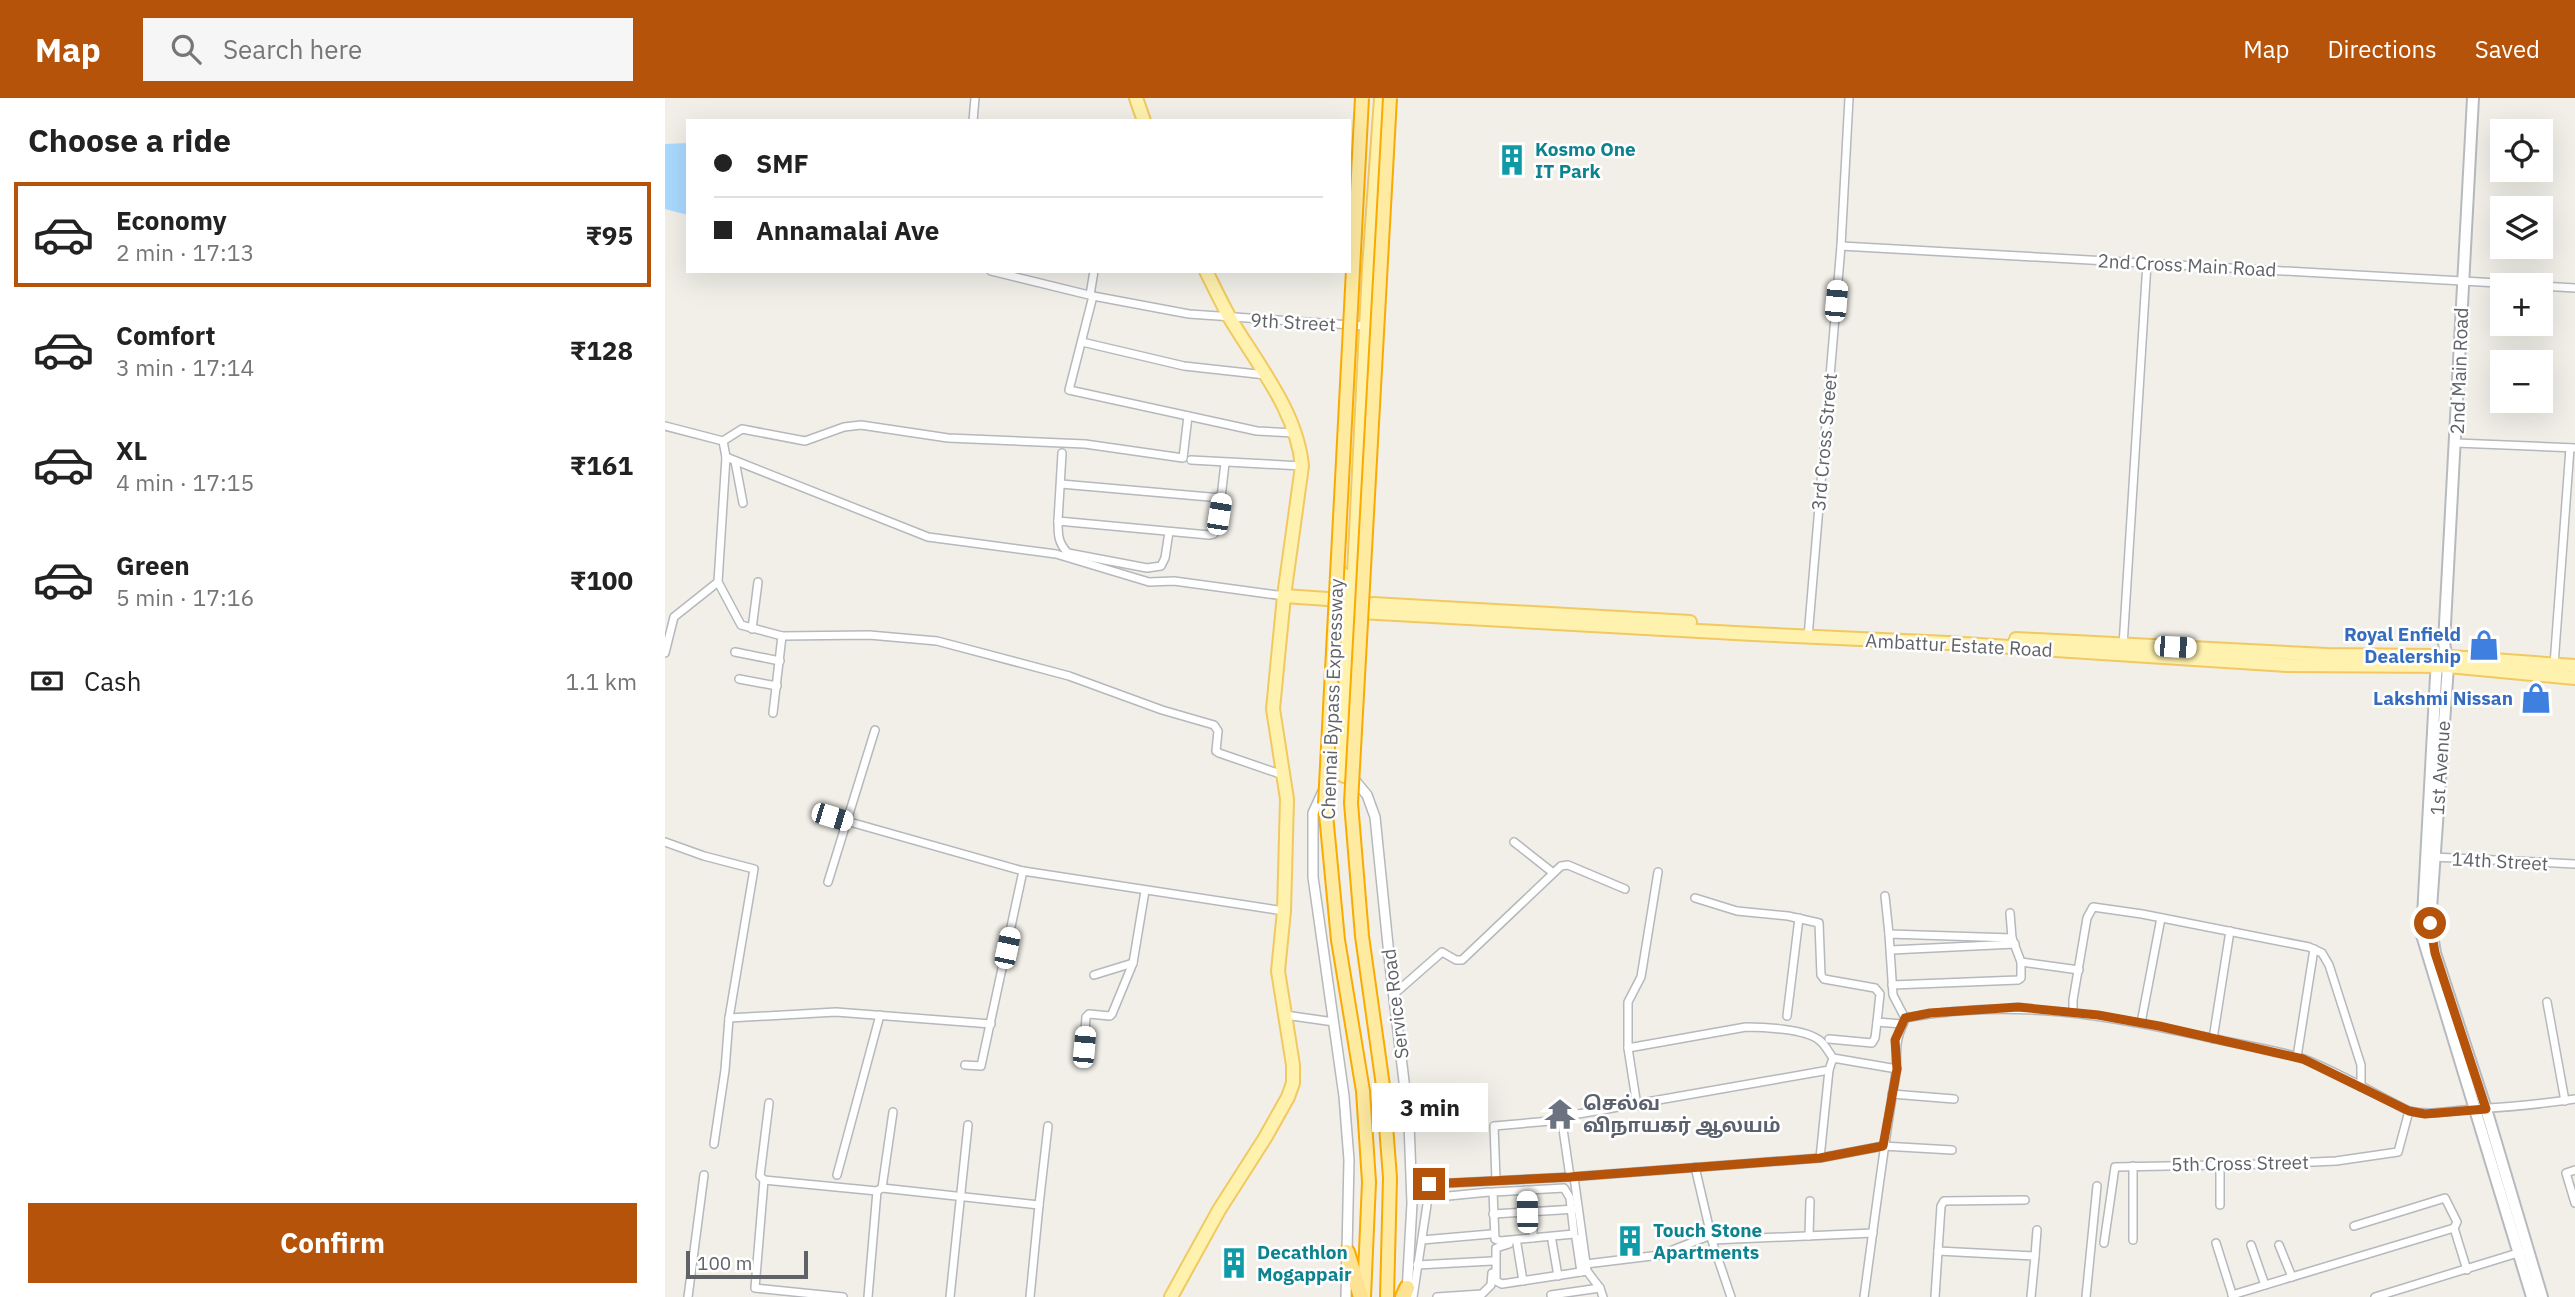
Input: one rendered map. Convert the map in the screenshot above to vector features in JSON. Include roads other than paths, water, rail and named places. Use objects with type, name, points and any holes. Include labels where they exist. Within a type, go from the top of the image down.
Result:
[{"type":"highway","name":"Chennai Bypass Expressway","points":[[1362,1297],[1369,1182],[1363,1091],[1338,940],[1325,804],[1365,98]]},
{"type":"highway","name":"Chennai Bypass Expressway","points":[[1387,1297],[1390,1178],[1383,1086],[1362,936],[1350,803],[1390,98]]},
{"type":"highway","points":[[1347,1252],[1362,1297]]},
{"type":"main road","points":[[1136,98],[1143,119]]},
{"type":"main road","points":[[1340,776],[1360,325],[1365,98]]},
{"type":"main road","points":[[1360,325],[1381,98]]},
{"type":"main road","name":"2nd Main Road","points":[[2444,643],[2473,98]]},
{"type":"main road","points":[[1171,1297],[1219,1210],[1288,1097],[1293,1076],[1279,971],[1287,799],[1273,709],[1284,596],[1302,466],[1295,433],[1266,375],[1207,273]]},
{"type":"main road","name":"Ambattur Estate Road","points":[[1284,596],[1346,606],[1948,643],[2575,666]]},
{"type":"main road","name":"1st Avenue","points":[[2444,643],[2430,857],[2421,921],[2424,947],[2481,1109],[2522,1251],[2532,1297]]},
{"type":"main road","name":"Ambattur Estate Road","points":[[2442,661],[2575,678]]},
{"type":"main road","name":"1st Avenue","points":[[2522,1251],[2542,1297]]},
{"type":"street","points":[[973,119],[975,98]]},
{"type":"street","name":"3rd Cross Street","points":[[1808,633],[1841,246],[1849,98]]},
{"type":"street","name":"2nd Cross Main Road","points":[[1841,246],[2490,283]]},
{"type":"street","points":[[2122,650],[2147,263]]},
{"type":"street","name":"9th Street","points":[[999,273],[1091,296],[1189,314],[1360,325]]},
{"type":"street","points":[[1094,273],[1082,342],[1069,390],[1257,431],[1295,433]]},
{"type":"street","points":[[2553,287],[2575,288]]},
{"type":"street","points":[[1082,342],[1184,366],[1266,375]]},
{"type":"street","points":[[665,426],[723,441],[742,429],[805,441],[843,427],[861,425],[948,438],[1085,444],[1183,458],[1188,416]]},
{"type":"street","points":[[723,441],[726,457],[718,582],[741,625],[782,636],[869,635],[936,640],[1004,658],[1069,676],[1215,726],[1218,731],[1216,751],[1283,775]]},
{"type":"street","points":[[2456,443],[2572,448],[2554,665]]},
{"type":"street","points":[[1062,453],[1058,535],[1060,545],[1068,553],[1147,568],[1161,566],[1169,532]]},
{"type":"street","points":[[726,457],[928,537],[1056,554],[1149,582],[1174,581],[1284,596]]},
{"type":"street","points":[[1191,460],[1302,466]]},
{"type":"street","points":[[735,461],[743,503]]},
{"type":"street","points":[[1058,521],[1214,534],[1225,463]]},
{"type":"street","points":[[1061,484],[1221,498]]},
{"type":"street","points":[[665,653],[674,617],[718,582]]},
{"type":"street","points":[[752,629],[758,582]]},
{"type":"street","points":[[773,713],[782,636]]},
{"type":"street","points":[[735,652],[780,661]]},
{"type":"street","points":[[739,679],[777,686]]},
{"type":"street","points":[[828,882],[875,730]]},
{"type":"street","points":[[1340,776],[1329,781],[1313,813],[1313,877],[1344,1096],[1349,1160],[1346,1297]]},
{"type":"street","name":"Service Road","points":[[1340,776],[1352,777],[1367,795],[1375,817],[1409,1123],[1411,1185],[1408,1295]]},
{"type":"street","points":[[818,813],[1023,871],[1283,911]]},
{"type":"street","points":[[665,842],[754,869],[729,1018],[725,1070],[714,1144]]},
{"type":"street","points":[[1514,842],[1552,873]]},
{"type":"street","name":"14th Street","points":[[2430,857],[2575,864]]},
{"type":"street","points":[[1394,995],[1439,953],[1445,952],[1456,960],[1462,960],[1561,866],[1568,865],[1625,888]]},
{"type":"street","points":[[965,1065],[981,1066],[1023,871]]},
{"type":"street","points":[[1637,1105],[1628,1048],[1628,1002],[1641,977],[1658,872]]},
{"type":"street","points":[[1084,1047],[1086,1017],[1089,1014],[1112,1014],[1133,963],[1145,891]]},
{"type":"street","points":[[1864,1297],[1883,1146],[1897,1069],[1895,1040],[1904,1021],[1892,985],[1885,896]]},
{"type":"street","points":[[1695,898],[1737,911],[1815,920],[1820,925],[1821,975],[1824,979],[1878,989],[1879,994],[1875,1038],[1872,1043],[1829,1039]]},
{"type":"street","points":[[2073,1012],[2087,918],[2093,908],[2161,918],[2314,949],[2322,953],[2329,965],[2361,1065],[2361,1087]]},
{"type":"street","points":[[1892,985],[2018,980],[2021,978],[2021,962],[2014,941],[2010,913]]},
{"type":"street","points":[[1787,1016],[1799,918]]},
{"type":"street","points":[[2141,1023],[2161,918]]},
{"type":"street","points":[[2213,1039],[2230,931]]},
{"type":"street","points":[[1889,934],[2014,941]]},
{"type":"street","points":[[1891,950],[2014,941]]},
{"type":"street","points":[[2297,1058],[2314,949]]},
{"type":"street","points":[[2021,962],[2079,970]]},
{"type":"street","points":[[1094,975],[1133,963]]},
{"type":"street","points":[[2547,1002],[2565,1101]]},
{"type":"street","points":[[1877,1021],[1904,1021],[1930,1013],[2018,1007],[2073,1012],[2141,1023],[2297,1058],[2409,1111],[2425,1114],[2575,1099]]},
{"type":"street","points":[[729,1018],[836,1012],[991,1024]]},
{"type":"street","points":[[837,1175],[880,1015]]},
{"type":"street","points":[[1285,1015],[1333,1023]]},
{"type":"street","points":[[1628,1048],[1746,1027],[1762,1027],[1785,1029],[1818,1039],[1833,1058],[1897,1069]]},
{"type":"street","points":[[1820,1158],[1829,1070],[1833,1058]]},
{"type":"street","points":[[1437,1297],[1482,1294],[1491,1285],[1489,1192],[1492,1181],[1494,1126],[1562,1120],[1567,1116],[1829,1070]]},
{"type":"street","points":[[1892,1094],[1954,1099]]},
{"type":"street","points":[[769,1103],[760,1176],[764,1180],[1039,1205]]},
{"type":"street","points":[[868,1297],[879,1190],[893,1111]]},
{"type":"street","name":"5th Cross Street","points":[[2133,1166],[2336,1160],[2398,1152],[2409,1111]]},
{"type":"street","points":[[1562,1120],[1585,1269],[1600,1288],[1603,1297]]},
{"type":"street","points":[[950,1297],[968,1125]]},
{"type":"street","points":[[1030,1297],[1048,1126]]},
{"type":"street","points":[[1411,1185],[1572,1177],[1820,1158],[1883,1146],[1952,1150]]},
{"type":"street","points":[[2220,1165],[2220,1205]]},
{"type":"street","points":[[2104,1243],[2113,1170],[2119,1166],[2133,1166],[2133,1240]]},
{"type":"street","points":[[1695,1167],[1711,1238],[1731,1297]]},
{"type":"street","points":[[2574,1199],[2566,1173],[2575,1170]]},
{"type":"street","points":[[688,1297],[704,1175]]},
{"type":"street","points":[[764,1180],[755,1293],[843,1297]]},
{"type":"street","points":[[1408,1295],[1422,1240],[1429,1184]]},
{"type":"street","points":[[2086,1297],[2097,1186]]},
{"type":"street","points":[[1564,1188],[1575,1209],[1574,1234],[1495,1240],[1493,1192],[1527,1190],[1564,1188]]},
{"type":"street","points":[[1527,1190],[1533,1238]]},
{"type":"street","points":[[1428,1198],[1489,1192]]},
{"type":"street","points":[[2354,1226],[2445,1198],[2457,1222],[2454,1228],[2467,1270]]},
{"type":"street","points":[[1935,1297],[1941,1206],[1944,1202],[2025,1200]]},
{"type":"street","points":[[1809,1236],[1810,1201]]},
{"type":"street","points":[[1493,1214],[1575,1209]]},
{"type":"street","points":[[2216,1242],[2232,1296],[2454,1228]]},
{"type":"street","points":[[2031,1297],[2037,1230]]},
{"type":"street","points":[[1579,1238],[1496,1248],[1496,1281],[1502,1284],[1558,1276],[1660,1255],[1711,1238],[1873,1233]]},
{"type":"street","points":[[1422,1240],[1491,1234]]},
{"type":"street","points":[[1552,1241],[1558,1276]]},
{"type":"street","points":[[1517,1244],[1523,1280]]},
{"type":"street","points":[[2251,1245],[2265,1285]]},
{"type":"street","points":[[2279,1245],[2292,1277]]},
{"type":"street","points":[[1938,1251],[2035,1255]]},
{"type":"street","points":[[2375,1297],[2522,1251]]},
{"type":"street","points":[[1417,1265],[1492,1261]]},
{"type":"street","points":[[1551,1295],[1600,1288]]},
{"type":"water","points":[[686,143],[686,214],[665,209],[665,144]]},
{"type":"place","name":"Kosmo One IT Park","points":[[1512,160]]},
{"type":"place","name":"Royal Enfield Dealership","points":[[2484,645]]},
{"type":"place","name":"Lakshmi Nissan","points":[[2536,698]]},
{"type":"place","name":"செல்வ விநாயகர் ஆலயம்","points":[[1560,1114]]},
{"type":"place","name":"Touch Stone Apartments","points":[[1630,1241]]},
{"type":"place","name":"Decathlon Mogappair","points":[[1234,1263]]}]
